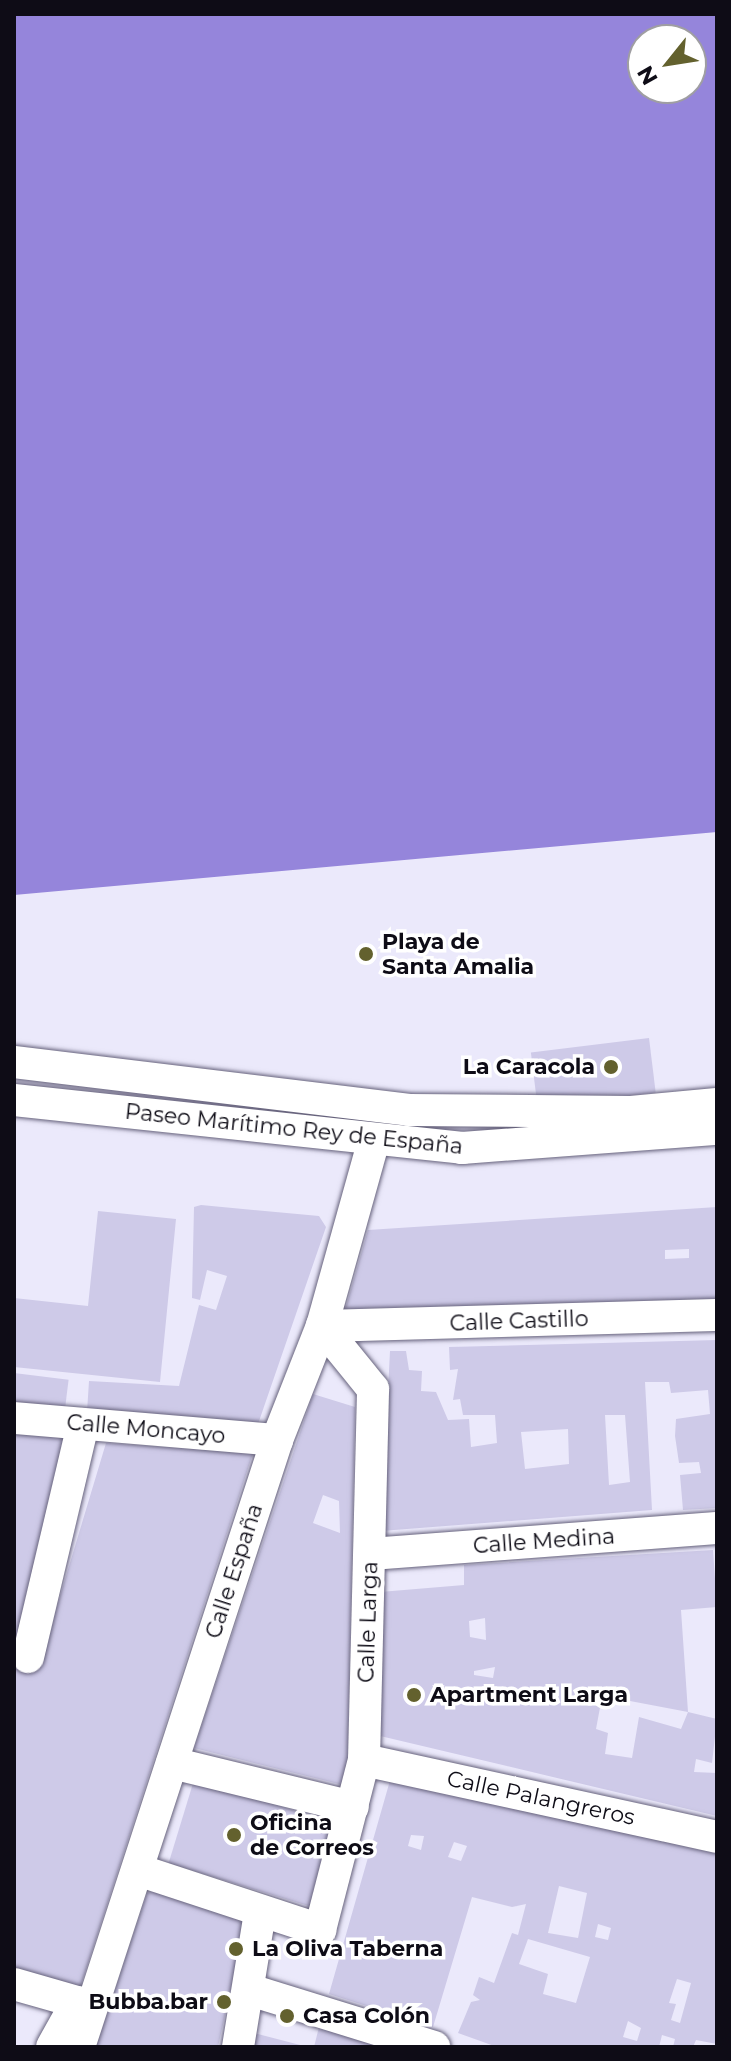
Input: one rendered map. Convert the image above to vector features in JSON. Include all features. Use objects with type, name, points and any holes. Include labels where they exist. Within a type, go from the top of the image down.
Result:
[{"type":"street","points":[[14,1062],[409,1110],[631,1112],[717,1104]]},
{"type":"street","name":"Paseo Marítimo Rey de España","points":[[14,1100],[462,1148],[717,1129]]},
{"type":"street","name":"Calle España","points":[[79,2047],[277,1440],[322,1326],[374,1140]]},
{"type":"street","name":"Calle Castillo","points":[[322,1326],[717,1315]]},
{"type":"street","name":"Calle Larga","points":[[260,1912],[320,1930],[364,1760],[373,1389],[322,1326]]},
{"type":"street","name":"Calle Moncayo","points":[[14,1418],[277,1440]]},
{"type":"street","points":[[28,1657],[83,1424]]},
{"type":"street","name":"Calle Medina","points":[[370,1554],[717,1528]]},
{"type":"street","name":"Calle Palangreros","points":[[364,1760],[717,1837]]},
{"type":"street","points":[[172,1763],[353,1807]]},
{"type":"street","points":[[138,1870],[260,1912],[250,1990],[238,2047]]},
{"type":"street","points":[[14,1984],[77,2002],[52,2047]]},
{"type":"street","points":[[250,1990],[434,2047]]},
{"type":"shaded area","points":[[14,14],[717,14],[717,832],[14,895]]},
{"type":"building","points":[[649,1038],[656,1093],[538,1107],[531,1053]]},
{"type":"building","points":[[201,1205],[319,1216],[326,1227],[257,1427],[87,1412],[89,1381],[179,1386],[199,1305],[216,1310],[227,1276],[207,1270],[200,1300],[192,1298],[194,1207]]},
{"type":"building","points":[[717,1207],[717,1304],[342,1321],[368,1230]],"holes":[[[689,1249],[689,1258],[665,1259],[665,1250]]]},
{"type":"building","points":[[98,1211],[176,1219],[160,1382],[14,1367],[14,1298],[88,1306]]},
{"type":"building","points":[[717,1340],[717,1508],[683,1510],[680,1475],[701,1473],[699,1462],[679,1463],[675,1436],[676,1419],[710,1414],[708,1390],[671,1393],[669,1382],[645,1382],[652,1510],[381,1531],[390,1351],[406,1351],[409,1370],[422,1371],[421,1391],[436,1392],[448,1420],[469,1419],[471,1447],[497,1443],[495,1415],[463,1415],[460,1399],[453,1400],[458,1369],[450,1370],[449,1347]],"holes":[[[605,1415],[625,1415],[630,1482],[609,1485]],[[568,1429],[569,1464],[525,1469],[521,1432]]]},
{"type":"building","points":[[14,1373],[69,1380],[65,1412],[14,1406]]},
{"type":"building","points":[[313,1394],[355,1407],[347,1786],[194,1748]],"holes":[[[323,1495],[339,1501],[340,1533],[313,1523]]]},
{"type":"building","points":[[14,1427],[68,1432],[40,1663],[106,1443],[253,1453],[81,1985],[71,1990],[14,1972]]},
{"type":"building","points":[[713,1550],[717,1607],[681,1610],[688,1712],[717,1719],[712,1763],[696,1759],[694,1772],[717,1773],[717,1816],[376,1735],[380,1592],[464,1585],[464,1565]],"holes":[[[485,1618],[486,1640],[470,1637],[469,1621]],[[495,1667],[493,1678],[474,1675],[474,1671]],[[602,1697],[688,1712],[681,1729],[639,1717],[632,1758],[605,1754],[608,1733],[596,1729]]]},
{"type":"building","points":[[391,1777],[717,1854],[717,2044],[696,2040],[693,2047],[673,2047],[675,2039],[662,2035],[659,2047],[497,2047],[458,2033],[471,2002],[480,2000],[473,1995],[479,1977],[494,1983],[512,1933],[518,1935],[526,1904],[512,1907],[472,1897],[433,2027],[329,1994]],"holes":[[[411,1835],[424,1836],[421,1850],[408,1846]],[[454,1842],[467,1846],[461,1861],[448,1857]],[[559,1886],[587,1893],[578,1938],[548,1933]],[[598,1924],[611,1928],[608,1940],[595,1937]],[[528,1939],[590,1957],[576,2003],[543,1994],[548,1974],[519,1964]],[[677,1979],[691,1983],[680,2023],[671,2020],[676,2004],[669,2003]],[[628,2021],[641,2028],[637,2041],[623,2037]]]},
{"type":"building","points":[[194,1780],[337,1824],[312,1907],[169,1863]]},
{"type":"building","points":[[164,1889],[246,1920],[218,2047],[96,2047],[147,1893]]},
{"type":"building","points":[[320,2023],[396,2047],[314,2047]]},
{"type":"building","points":[[250,2032],[304,2046],[304,2047],[247,2047]]},
{"type":"place","name":"Playa de Santa Amalia","points":[[366,954]]},
{"type":"place","name":"La Caracola","points":[[611,1067]]},
{"type":"place","name":"Apartment Larga","points":[[414,1695]]},
{"type":"place","name":"Oficina de Correos","points":[[234,1835]]},
{"type":"place","name":"La Oliva Taberna","points":[[236,1949]]},
{"type":"place","name":"Bubba.bar","points":[[224,2002]]},
{"type":"place","name":"Casa Colón","points":[[287,2016]]}]
